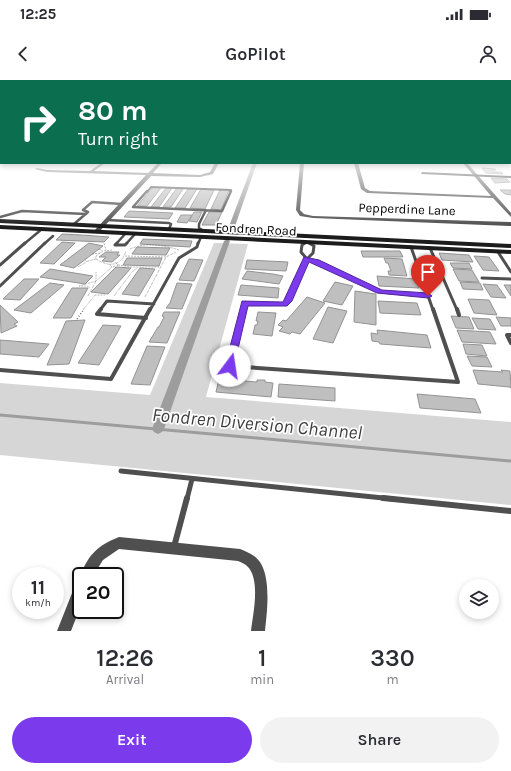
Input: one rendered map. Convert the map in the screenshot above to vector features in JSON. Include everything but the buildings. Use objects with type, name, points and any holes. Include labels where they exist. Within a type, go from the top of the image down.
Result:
[{"type":"main road","points":[[471,176],[511,177]]},
{"type":"main road","name":"Fondren Road","points":[[0,221],[102,226],[125,230],[135,234],[201,237],[417,241],[511,246]]},
{"type":"main road","name":"Fondren Road","points":[[0,227],[96,232],[142,228],[169,229],[420,248],[511,252]]},
{"type":"main road","points":[[201,237],[204,231]]},
{"type":"main road","points":[[417,241],[420,248]]},
{"type":"street","points":[[96,232],[147,176]]},
{"type":"street","name":"Pepperdine Lane","points":[[301,176],[298,210],[302,215],[313,217],[511,224]]},
{"type":"street","points":[[359,176],[363,189],[366,191],[494,197]]},
{"type":"street","points":[[476,176],[511,216]]},
{"type":"street","points":[[90,567],[94,560],[105,549],[119,543],[240,555],[250,560],[257,570],[261,586],[258,631]]},
{"type":"street","points":[[64,631],[72,611]]},
{"type":"lane","points":[[151,187],[231,190],[222,211],[206,210],[184,209],[133,207],[151,187]]},
{"type":"lane","points":[[86,214],[88,212],[83,210],[92,202],[122,204]]},
{"type":"lane","points":[[204,231],[199,228],[199,224],[206,210]]},
{"type":"lane","points":[[0,217],[22,211],[86,214]]},
{"type":"lane","points":[[74,224],[86,214]]},
{"type":"lane","points":[[107,220],[169,223],[171,224],[169,229]]},
{"type":"lane","points":[[129,221],[116,245],[125,245],[135,234]]},
{"type":"lane","points":[[142,228],[146,222]]},
{"type":"lane","points":[[0,266],[42,229]]},
{"type":"lane","points":[[0,286],[53,236]]},
{"type":"lane","points":[[0,370],[111,379],[179,258],[197,247],[201,237]]},
{"type":"lane","points":[[411,247],[458,382],[230,366],[245,303],[285,304],[288,301],[307,259],[314,253],[314,246],[307,239],[302,246],[302,252],[307,259],[317,262],[380,292],[428,296]]},
{"type":"lane","points":[[430,248],[459,315]]},
{"type":"lane","points":[[498,252],[511,272]]},
{"type":"lane","points":[[482,278],[511,279]]},
{"type":"lane","points":[[146,318],[97,314],[107,301],[154,304]]},
{"type":"lane","points":[[511,335],[507,335],[511,343]]},
{"type":"lane","points":[[121,472],[511,511]]},
{"type":"lane","points":[[174,548],[192,479]]},
{"type":"path","points":[[104,243],[105,249]]},
{"type":"path","points":[[87,262],[85,260],[94,260],[103,264],[109,264],[122,260],[126,251],[136,246],[171,247],[179,250]]},
{"type":"path","points":[[103,251],[99,250],[101,249],[100,248],[113,250]]},
{"type":"path","points":[[125,256],[166,257],[182,248]]},
{"type":"path","points":[[78,268],[87,262],[94,260],[96,256],[105,249]]},
{"type":"path","points":[[92,254],[100,254]]},
{"type":"path","points":[[145,297],[166,257]]},
{"type":"path","points":[[115,262],[118,265]]},
{"type":"path","points":[[109,264],[112,267]]},
{"type":"path","points":[[88,296],[96,281],[112,267],[118,265],[141,268],[161,267]]},
{"type":"path","points":[[130,267],[134,270]]},
{"type":"path","points":[[114,296],[134,270],[141,268]]},
{"type":"path","points":[[96,272],[96,281]]},
{"type":"path","points":[[79,286],[96,281]]},
{"type":"path","points":[[79,286],[87,286],[91,289]]},
{"type":"path","points":[[76,319],[95,295],[122,296]]},
{"type":"shaded area","points":[[214,243],[248,244],[206,397],[511,422],[511,505],[0,455],[0,383],[150,395]]},
{"type":"waterway","points":[[231,229],[250,176]]},
{"type":"waterway","points":[[158,429],[227,241]]},
{"type":"waterway","name":"Fondren Diversion Channel","points":[[0,415],[511,461]]},
{"type":"route","points":[[230,366],[245,303],[285,304],[288,301],[307,259],[317,262],[380,292],[388,294],[428,296]]}]
